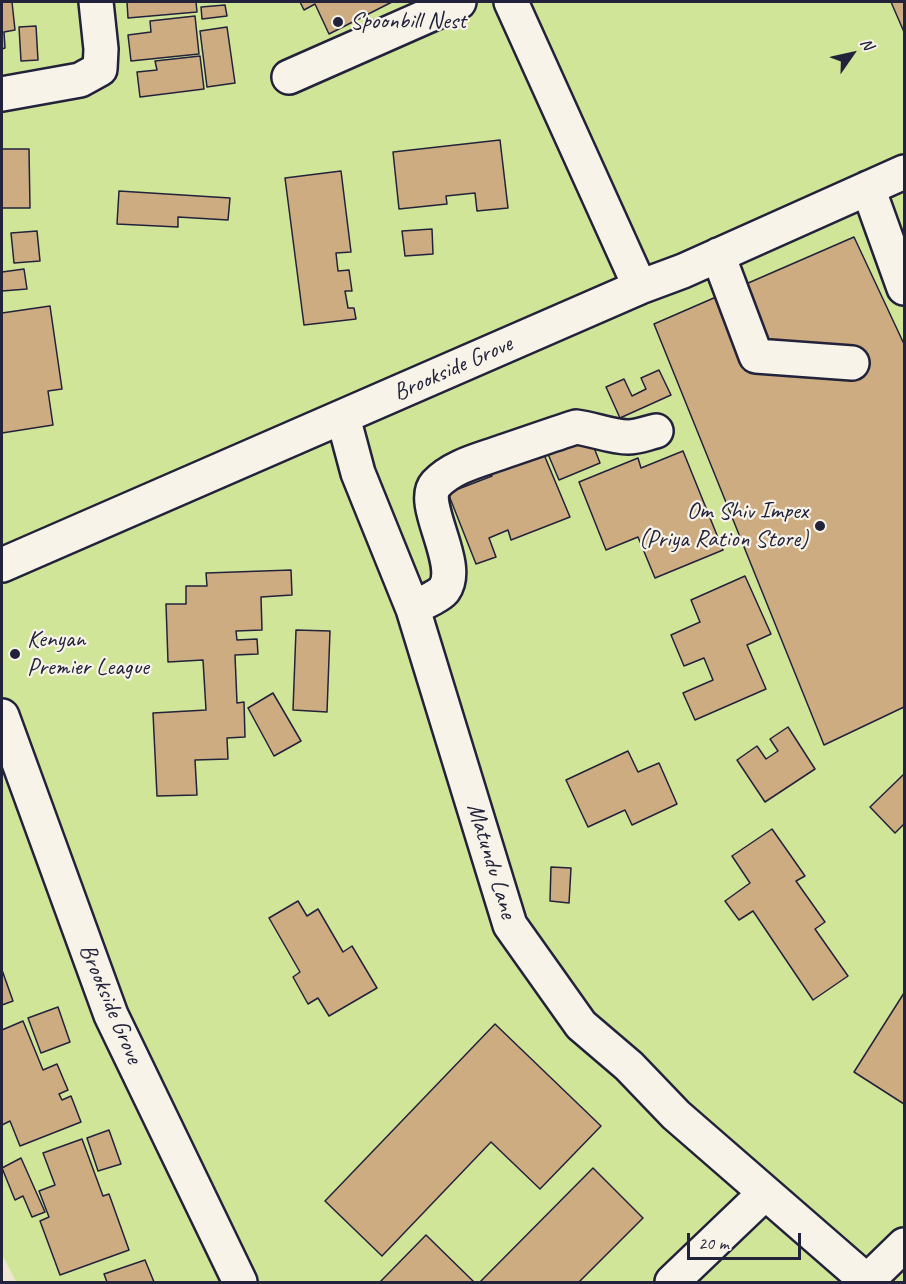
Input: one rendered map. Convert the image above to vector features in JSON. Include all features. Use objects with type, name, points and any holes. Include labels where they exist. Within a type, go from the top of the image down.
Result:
[{"type":"street","points":[[2,94],[81,80],[100,69],[101,49],[96,2]]},
{"type":"street","points":[[289,77],[459,2]]},
{"type":"street","points":[[511,2],[640,287]]},
{"type":"street","name":"Brookside Grove","points":[[2,565],[640,287],[683,271],[904,172]]},
{"type":"street","points":[[868,188],[904,288]]},
{"type":"street","points":[[718,255],[756,356],[852,363]]},
{"type":"street","name":"Matundu Lane","points":[[342,417],[358,473],[413,609],[510,926],[580,1025],[629,1066],[675,1115],[868,1282]]},
{"type":"street","points":[[413,609],[444,591],[446,585],[448,569],[441,532],[431,501],[431,492],[436,483],[457,468],[576,427],[624,437],[634,437],[656,431]]},
{"type":"street","name":"Brookside Grove","points":[[2,716],[111,1015],[240,1282]]},
{"type":"street","points":[[672,1282],[765,1192]]},
{"type":"street","points":[[868,1282],[904,1245]]},
{"type":"green space","points":[[2,2],[904,2],[904,1282],[16,1282],[2,1254]]},
{"type":"building","points":[[2,2],[12,2],[15,30],[4,32],[5,48],[2,49]]},
{"type":"building","points":[[127,2],[196,2],[197,12],[128,18]]},
{"type":"building","name":"Spoonbill Nest","points":[[300,2],[392,2],[329,34],[315,4],[304,10]]},
{"type":"building","points":[[891,2],[904,2],[904,32]]},
{"type":"building","points":[[225,5],[227,16],[202,19],[201,7]]},
{"type":"building","points":[[195,16],[199,54],[131,61],[128,35],[151,32],[150,21]]},
{"type":"building","points":[[36,26],[38,60],[21,61],[19,27]]},
{"type":"building","points":[[227,27],[235,83],[207,87],[200,31]]},
{"type":"building","points":[[200,56],[204,89],[140,97],[137,72],[157,70],[155,61]]},
{"type":"building","points":[[500,140],[508,208],[477,211],[475,193],[446,196],[447,204],[399,209],[393,152]]},
{"type":"building","points":[[2,149],[29,149],[30,208],[2,208]]},
{"type":"building","points":[[341,171],[351,252],[336,253],[338,271],[349,270],[352,291],[345,291],[348,308],[354,308],[356,319],[304,325],[285,178]]},
{"type":"building","points":[[119,191],[230,198],[228,220],[178,217],[178,227],[117,224]]},
{"type":"building","points":[[432,229],[433,254],[405,256],[402,231]]},
{"type":"building","points":[[37,231],[40,261],[14,263],[11,233]]},
{"type":"building","name":"Om Shiv Impex (Priya Ration Store)","points":[[854,237],[904,344],[904,707],[824,745],[654,324]]},
{"type":"building","points":[[24,269],[27,289],[2,291],[2,272]]},
{"type":"building","points":[[50,306],[62,389],[48,391],[53,425],[2,433],[2,313]]},
{"type":"building","points":[[659,370],[671,395],[620,418],[606,387],[624,379],[632,396],[646,389],[641,378]]},
{"type":"building","points":[[575,444],[593,445],[600,463],[559,480],[548,454]]},
{"type":"building","points":[[540,445],[570,517],[511,540],[508,530],[489,538],[496,557],[476,564],[448,493],[492,476],[488,466]]},
{"type":"building","points":[[683,451],[723,550],[655,578],[638,537],[606,550],[579,482],[638,458],[641,468]]},
{"type":"building","points":[[291,570],[292,595],[261,597],[262,630],[236,631],[237,640],[257,639],[258,654],[235,655],[237,703],[244,702],[245,737],[227,738],[228,759],[195,760],[197,795],[157,796],[153,713],[206,710],[203,660],[168,662],[166,604],[186,604],[186,586],[207,586],[206,573]]},
{"type":"building","points":[[745,576],[771,634],[747,645],[766,689],[695,720],[683,693],[713,680],[704,658],[684,666],[671,635],[700,622],[691,600]]},
{"type":"building","points":[[296,630],[330,631],[327,712],[293,710]]},
{"type":"building","points":[[273,693],[301,741],[274,756],[248,708]]},
{"type":"building","points":[[788,727],[815,769],[765,802],[737,760],[757,746],[766,759],[778,751],[770,739]]},
{"type":"building","points":[[628,751],[638,772],[659,763],[677,804],[632,825],[625,810],[588,827],[566,780]]},
{"type":"building","points":[[904,774],[904,824],[895,833],[870,807]]},
{"type":"building","points":[[772,829],[805,876],[796,881],[825,922],[815,929],[848,976],[813,1000],[753,911],[739,920],[725,901],[750,883],[732,856]]},
{"type":"building","points":[[551,867],[571,868],[569,903],[550,901]]},
{"type":"building","points":[[298,901],[307,916],[318,909],[343,952],[352,946],[377,988],[329,1016],[318,998],[308,1004],[293,977],[300,972],[269,918]]},
{"type":"building","points":[[2,970],[13,1001],[2,1005]]},
{"type":"building","points":[[904,993],[904,1104],[854,1072]]},
{"type":"building","points":[[58,1007],[70,1042],[41,1053],[28,1018]]},
{"type":"building","points":[[23,1021],[43,1070],[57,1064],[68,1090],[59,1094],[62,1100],[71,1096],[81,1122],[20,1146],[10,1121],[2,1125],[2,1030]]},
{"type":"building","points":[[495,1024],[601,1126],[540,1189],[491,1142],[382,1256],[325,1201]]},
{"type":"building","points":[[109,1130],[121,1164],[98,1171],[87,1138]]},
{"type":"building","points":[[82,1139],[103,1196],[109,1194],[129,1250],[60,1275],[40,1221],[49,1217],[39,1191],[55,1185],[43,1153]]},
{"type":"building","points":[[21,1158],[45,1212],[32,1217],[23,1196],[15,1200],[2,1168]]},
{"type":"building","points":[[593,1168],[643,1218],[579,1282],[480,1282]]},
{"type":"building","points":[[426,1235],[474,1282],[380,1282]]},
{"type":"building","points":[[145,1260],[154,1282],[107,1282],[104,1274]]},
{"type":"place","name":"Spoonbill Nest","points":[[338,22]]},
{"type":"place","name":"Om Shiv Impex (Priya Ration Store)","points":[[820,526]]},
{"type":"place","name":"Kenyan Premier League","points":[[15,654]]}]
